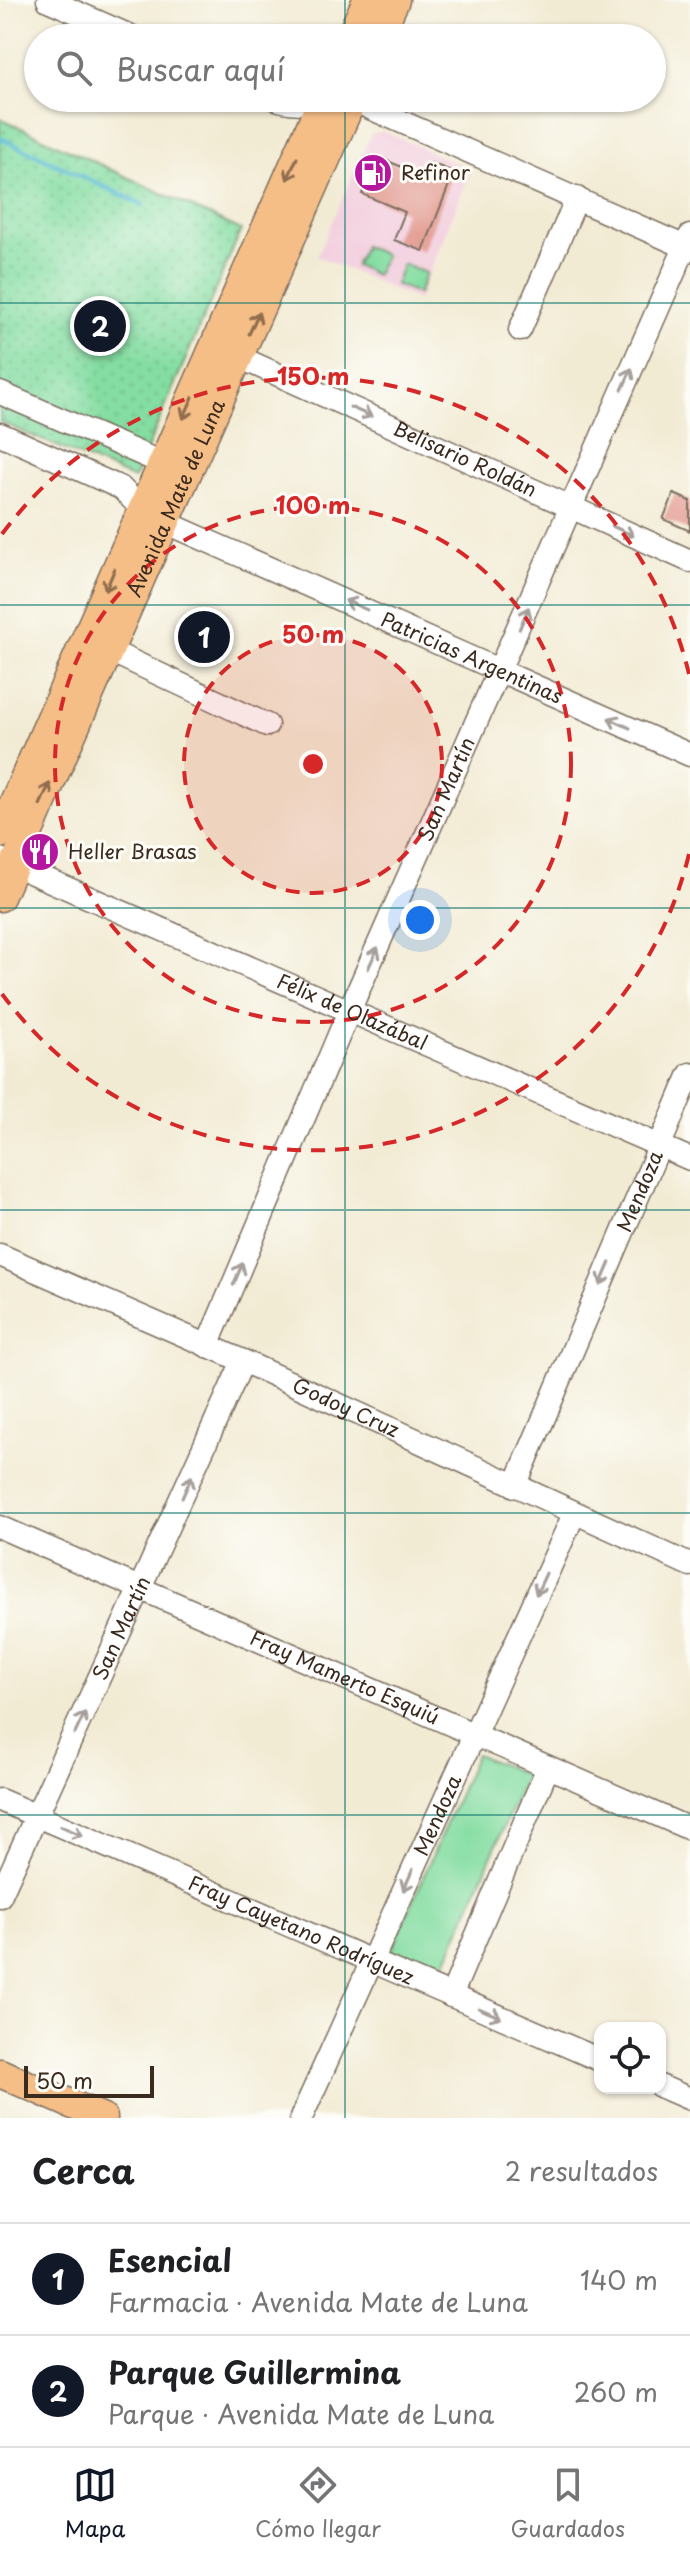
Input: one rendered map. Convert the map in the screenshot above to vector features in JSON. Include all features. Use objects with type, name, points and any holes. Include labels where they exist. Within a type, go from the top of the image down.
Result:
[{"type":"main road","points":[[356,24],[367,0]]},
{"type":"main road","points":[[384,24],[395,0]]},
{"type":"main road","name":"Avenida Mate de Luna","points":[[0,897],[7,862],[108,650],[153,515],[162,463],[317,112]]},
{"type":"main road","name":"Avenida Mate de Luna","points":[[0,834],[153,515],[239,357],[347,112]]},
{"type":"main road","points":[[0,2073],[103,2118]]},
{"type":"street","points":[[62,3],[106,24]]},
{"type":"street","points":[[382,112],[688,244]]},
{"type":"street","points":[[520,330],[577,198]]},
{"type":"street","name":"San Martín","points":[[207,1346],[350,1009],[688,244]]},
{"type":"street","name":"Belisario Roldán","points":[[239,357],[690,561]]},
{"type":"street","points":[[0,393],[162,463]]},
{"type":"street","name":"Patricias Argentinas","points":[[0,434],[121,488],[153,515],[690,755]]},
{"type":"street","points":[[108,650],[267,725]]},
{"type":"street","name":"Félix de Olazábal","points":[[7,862],[690,1159]]},
{"type":"street","name":"Mendoza","points":[[515,1486],[690,1074]]},
{"type":"street","name":"Godoy Cruz","points":[[0,1255],[243,1361],[690,1565]]},
{"type":"street","name":"San Martín","points":[[0,1896],[243,1361]]},
{"type":"street","name":"Mendoza","points":[[301,2118],[574,1514]]},
{"type":"street","name":"Fray Mamerto Esquiú","points":[[0,1527],[690,1829]]},
{"type":"street","points":[[451,1996],[548,1767]]},
{"type":"street","name":"Fray Cayetano Rodríguez","points":[[0,1800],[594,2057]]},
{"type":"street","points":[[666,2089],[690,2099]]},
{"type":"shaded area","points":[[383,131],[471,170],[418,300],[317,256],[371,134]]},
{"type":"green space","points":[[0,118],[241,230],[134,479],[0,422]]},
{"type":"green space","points":[[364,246],[385,255],[376,275],[355,265]]},
{"type":"green space","points":[[403,264],[426,273],[418,294],[395,284]]},
{"type":"green space","points":[[476,1754],[526,1775],[440,1976],[390,1955]]},
{"type":"building","points":[[378,157],[426,177],[431,163],[454,172],[423,251],[394,240],[405,212],[362,194]]},
{"type":"building","points":[[674,494],[690,501],[690,531],[663,519]]},
{"type":"waterway","points":[[0,138],[143,205]]},
{"type":"place","name":"Refinor","points":[[373,173]]},
{"type":"place","name":"Parque Guillermina","points":[[100,326]]},
{"type":"place","name":"Esencial","points":[[204,637]]},
{"type":"place","name":"Heller Brasas","points":[[40,852]]}]
